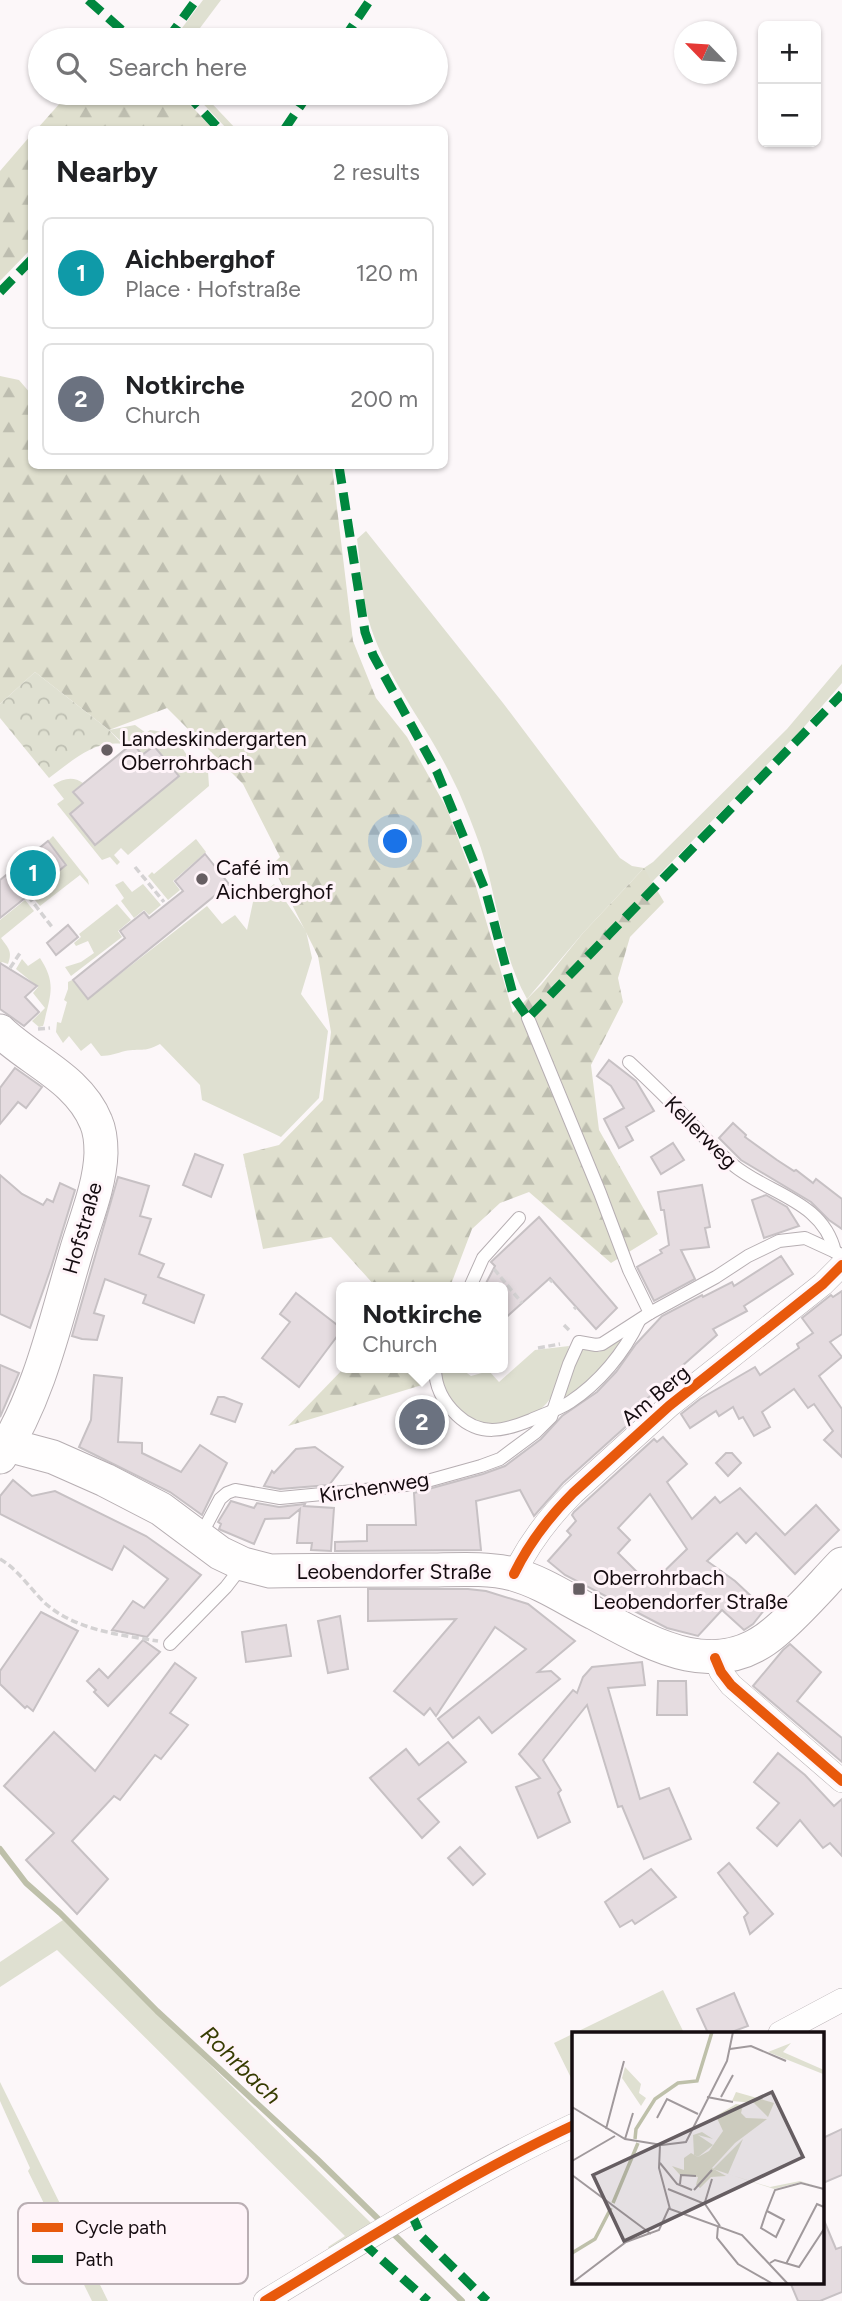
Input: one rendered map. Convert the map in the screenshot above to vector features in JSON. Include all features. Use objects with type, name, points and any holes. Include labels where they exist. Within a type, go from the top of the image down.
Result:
[{"type":"main road","name":"Hofstraße","points":[[0,1031],[62,1079],[83,1099],[97,1124],[101,1152],[88,1210],[38,1379],[4,1451]]},
{"type":"main road","name":"Leobendorfer Straße","points":[[4,1451],[53,1457],[105,1480],[161,1509],[220,1553],[243,1564],[270,1571],[472,1569],[514,1574],[553,1591],[635,1636],[697,1657],[715,1658],[755,1645],[774,1633],[842,1564]]},
{"type":"street","name":"Am Berg","points":[[514,1574],[533,1540],[573,1493],[669,1406],[823,1284],[840,1257]]},
{"type":"street","points":[[715,1658],[731,1685],[842,1781]]},
{"type":"street","points":[[782,2032],[842,2000]]},
{"type":"street","points":[[265,2301],[525,2147],[572,2126]]},
{"type":"lane","points":[[528,1018],[629,1270],[650,1313]]},
{"type":"lane","name":"Kellerweg","points":[[629,1062],[731,1164],[807,1209],[827,1231],[840,1257]]},
{"type":"lane","points":[[472,1282],[483,1258],[519,1218]]},
{"type":"lane","name":"Kirchenweg","points":[[200,1539],[220,1499],[235,1490],[268,1497],[296,1498],[421,1483],[500,1459],[546,1423],[554,1410],[579,1342],[602,1344],[650,1313],[779,1241],[806,1238],[840,1257]]},
{"type":"lane","name":"Kirchenweg","points":[[436,1373],[437,1387],[453,1411],[467,1423],[483,1430],[510,1429],[570,1402],[604,1372],[626,1346],[639,1321]]},
{"type":"lane","points":[[170,1644],[226,1587],[243,1564]]},
{"type":"path","points":[[135,867],[164,902]]},
{"type":"path","points":[[28,896],[52,927]]},
{"type":"path","points":[[10,968],[20,953]]},
{"type":"path","points":[[483,1258],[504,1282]]},
{"type":"path","points":[[508,1287],[522,1303]]},
{"type":"path","points":[[0,1559],[18,1572],[35,1593],[60,1614],[109,1632],[170,1644]]},
{"type":"green space","points":[[203,0],[221,0],[200,28],[182,28]]},
{"type":"green space","points":[[58,105],[190,105],[210,126],[40,126]]},
{"type":"green space","points":[[204,105],[213,105],[233,126],[224,126]]},
{"type":"green space","points":[[28,138],[28,252],[0,281],[0,171]]},
{"type":"green space","points":[[0,376],[19,380],[28,390],[28,469],[332,469],[353,641],[376,698],[407,737],[447,809],[475,883],[513,1013],[644,868],[664,902],[630,937],[618,978],[623,1002],[591,1065],[599,1130],[658,1234],[611,1263],[529,1192],[500,1203],[472,1229],[452,1282],[372,1282],[331,1237],[263,1249],[243,1154],[279,1145],[323,1100],[331,1032],[318,956],[272,865],[280,857],[243,784],[167,708],[109,730],[35,672],[0,704]]},
{"type":"green space","points":[[366,531],[503,703],[620,858],[632,866],[644,868],[653,862],[787,729],[842,664],[842,683],[804,727],[652,882],[643,869],[583,933],[527,999],[510,959],[482,853],[461,798],[442,759],[398,686],[371,628],[357,539]]},
{"type":"green space","points":[[35,672],[109,730],[122,744],[101,745],[92,749],[49,778],[0,718],[0,704]]},
{"type":"green space","points":[[135,725],[146,733],[150,730],[162,732],[174,745],[181,746],[188,757],[208,771],[209,786],[128,855],[121,848],[114,855],[120,862],[117,865],[110,857],[102,860],[57,804],[64,799],[53,785],[68,779],[83,783],[72,792],[82,803],[70,814],[95,845],[180,776],[154,746],[142,755],[133,743],[127,747],[109,730]]},
{"type":"green space","points":[[53,836],[88,880],[89,885],[80,875],[40,906],[30,894],[66,865],[48,841]]},
{"type":"green space","points":[[196,839],[206,852],[173,881],[180,890],[168,900],[148,876]]},
{"type":"green space","points":[[123,881],[132,892],[143,884],[161,905],[149,915],[144,910],[134,918],[121,901],[124,898],[115,885]]},
{"type":"green space","points":[[274,884],[306,931],[312,958],[301,994],[328,1031],[319,1098],[281,1137],[202,1100],[200,1085],[160,1044],[146,1049],[101,1056],[91,1043],[81,1051],[69,1036],[63,1043],[56,1032],[57,1022],[61,1023],[67,1002],[64,1000],[68,982],[72,980],[88,999],[207,906],[222,924],[235,915],[247,930],[253,902]]},
{"type":"green space","points":[[25,900],[34,911],[1,938],[10,956],[8,964],[0,964],[0,920]]},
{"type":"green space","points":[[117,904],[131,920],[118,931],[122,937],[71,976],[65,967],[81,962],[94,953],[88,941],[76,946],[74,943],[81,937],[79,934]]},
{"type":"green space","points":[[40,958],[49,975],[51,990],[44,1023],[39,1027],[32,1021],[45,1008],[33,993],[38,987],[16,969],[22,959],[28,966]]},
{"type":"green space","points":[[624,1338],[597,1373],[561,1400],[581,1348],[599,1352]]},
{"type":"green space","points":[[569,1346],[560,1378],[549,1400],[535,1412],[510,1423],[492,1425],[475,1421],[460,1410],[443,1386],[442,1373],[467,1373],[471,1376],[491,1373],[499,1382],[535,1350]]},
{"type":"green space","points":[[339,1373],[423,1373],[422,1385],[288,1426]]},
{"type":"green space","points":[[63,1920],[372,2224],[331,2251],[328,2247],[345,2236],[57,1950],[0,1987],[0,1962]]},
{"type":"green space","points":[[663,1990],[684,2032],[577,2032]]},
{"type":"green space","points":[[572,2034],[572,2080],[554,2043]]},
{"type":"green space","points":[[0,2082],[60,2203],[44,2203],[0,2101]]},
{"type":"green space","points":[[84,2284],[100,2284],[108,2301],[92,2301]]},
{"type":"building","points":[[133,743],[142,755],[154,746],[179,776],[95,845],[70,814],[83,803],[73,792]]},
{"type":"building","points":[[48,841],[66,865],[0,918],[0,880]]},
{"type":"building","points":[[205,854],[229,884],[88,999],[73,980],[125,938],[120,931],[144,912],[149,918],[183,891],[175,881]]},
{"type":"building","points":[[68,925],[78,937],[56,955],[47,943]]},
{"type":"building","points":[[0,963],[37,986],[25,997],[39,1012],[24,1026],[0,1009]]},
{"type":"building","points":[[609,1060],[636,1081],[654,1111],[626,1127],[633,1140],[619,1148],[604,1119],[624,1108],[611,1086],[597,1076]]},
{"type":"building","points":[[15,1068],[42,1087],[26,1108],[18,1102],[0,1124],[0,1088]]},
{"type":"building","points":[[733,1123],[745,1137],[777,1160],[813,1183],[816,1179],[842,1199],[842,1229],[811,1202],[741,1160],[719,1138]]},
{"type":"building","points":[[673,1143],[684,1160],[661,1174],[651,1157]]},
{"type":"building","points":[[195,1154],[223,1165],[211,1197],[183,1185]]},
{"type":"building","points":[[0,1175],[22,1194],[43,1205],[47,1199],[53,1202],[60,1183],[75,1190],[30,1328],[0,1314]]},
{"type":"building","points":[[118,1177],[149,1186],[140,1216],[151,1219],[139,1254],[164,1264],[158,1277],[204,1295],[194,1323],[143,1303],[146,1295],[105,1279],[94,1313],[104,1316],[97,1340],[82,1339],[72,1336]]},
{"type":"building","points":[[702,1185],[710,1227],[705,1228],[709,1247],[681,1250],[695,1279],[654,1301],[637,1267],[662,1253],[660,1250],[669,1245],[664,1210],[661,1210],[658,1192]]},
{"type":"building","points":[[766,1195],[787,1207],[799,1226],[764,1238],[752,1200]]},
{"type":"building","points":[[539,1217],[617,1308],[596,1329],[550,1278],[508,1316],[508,1282],[487,1282],[495,1266],[491,1262]]},
{"type":"building","points":[[781,1256],[793,1274],[744,1306],[747,1311],[713,1329],[717,1335],[664,1382],[628,1418],[632,1421],[563,1483],[534,1516],[520,1490],[476,1501],[481,1550],[335,1551],[335,1542],[367,1541],[367,1525],[416,1525],[414,1493],[505,1466],[541,1439],[562,1416],[597,1392],[662,1316],[732,1282],[734,1286]]},
{"type":"building","points":[[842,1291],[842,1334],[830,1342],[842,1357],[819,1376],[842,1409],[842,1457],[824,1440],[833,1431],[814,1404],[808,1408],[794,1389],[762,1412],[770,1427],[754,1436],[743,1417],[739,1419],[733,1407],[719,1416],[716,1411],[690,1428],[681,1414],[700,1399],[755,1367],[760,1375],[799,1348],[797,1344],[813,1333],[802,1318],[831,1295],[833,1297]]},
{"type":"building","points":[[296,1293],[336,1324],[336,1338],[299,1387],[262,1358],[290,1322],[280,1314]]},
{"type":"building","points":[[0,1365],[19,1373],[0,1417]]},
{"type":"building","points":[[94,1375],[122,1378],[118,1442],[142,1443],[142,1453],[181,1472],[200,1445],[227,1463],[202,1515],[170,1492],[79,1447],[91,1420]]},
{"type":"building","points":[[218,1397],[242,1404],[235,1422],[211,1414]]},
{"type":"building","points":[[419,1400],[441,1412],[444,1425],[437,1432],[404,1440],[398,1419],[422,1411]]},
{"type":"building","points":[[663,1437],[687,1464],[667,1482],[692,1519],[715,1497],[720,1503],[740,1488],[785,1535],[816,1505],[839,1530],[795,1574],[756,1533],[746,1543],[737,1533],[707,1561],[735,1581],[765,1609],[753,1624],[744,1630],[722,1610],[698,1636],[667,1628],[565,1575],[548,1561],[571,1535],[567,1531],[576,1521],[572,1515],[574,1512],[654,1439],[657,1442]],"holes":[[[650,1494],[687,1549],[650,1585],[618,1553],[630,1540],[618,1528]]]},
{"type":"building","points":[[315,1447],[343,1467],[329,1485],[280,1489],[264,1486],[272,1471],[274,1473],[296,1449]]},
{"type":"building","points":[[726,1453],[732,1453],[741,1463],[728,1476],[716,1463]]},
{"type":"building","points":[[13,1480],[32,1496],[55,1491],[146,1536],[201,1575],[147,1637],[112,1630],[133,1601],[144,1608],[168,1579],[124,1546],[112,1570],[0,1514],[0,1496]]},
{"type":"building","points":[[231,1501],[254,1508],[257,1503],[279,1507],[305,1504],[304,1506],[334,1508],[331,1551],[311,1550],[312,1543],[297,1543],[300,1509],[289,1518],[265,1519],[254,1544],[219,1529],[221,1524],[218,1522]]},
{"type":"building","points":[[368,1589],[486,1591],[528,1604],[575,1641],[538,1672],[551,1671],[560,1679],[492,1733],[479,1717],[453,1738],[438,1719],[526,1649],[495,1627],[436,1716],[430,1708],[424,1715],[394,1691],[456,1619],[368,1621]]},
{"type":"building","points":[[41,1612],[78,1631],[33,1711],[27,1706],[25,1708],[0,1684],[0,1671]]},
{"type":"building","points":[[340,1616],[348,1669],[328,1673],[318,1621]]},
{"type":"building","points":[[286,1625],[291,1656],[246,1662],[242,1632]]},
{"type":"building","points":[[143,1640],[160,1652],[108,1706],[87,1681],[99,1669],[108,1678]]},
{"type":"building","points":[[790,1644],[821,1672],[797,1701],[842,1738],[842,1762],[753,1686]]},
{"type":"building","points":[[642,1662],[645,1685],[608,1688],[640,1799],[669,1788],[691,1839],[644,1859],[622,1806],[618,1807],[587,1705],[543,1760],[561,1790],[558,1793],[570,1822],[538,1838],[516,1787],[540,1778],[519,1754],[573,1690],[577,1693],[583,1677],[592,1667]]},
{"type":"building","points":[[175,1663],[196,1678],[170,1713],[188,1725],[161,1759],[155,1755],[120,1800],[114,1796],[72,1841],[108,1879],[77,1914],[26,1860],[54,1833],[4,1786],[54,1732],[95,1771]]},
{"type":"building","points":[[658,1681],[686,1681],[687,1715],[657,1715]]},
{"type":"building","points":[[448,1742],[466,1762],[418,1799],[439,1822],[422,1838],[370,1778],[406,1749],[419,1765]]},
{"type":"building","points":[[778,1753],[805,1775],[834,1806],[842,1799],[842,1856],[830,1843],[823,1848],[800,1820],[777,1846],[757,1828],[779,1803],[754,1782]]},
{"type":"building","points":[[460,1847],[485,1874],[473,1885],[448,1858]]},
{"type":"building","points":[[729,1863],[773,1914],[750,1934],[744,1917],[748,1913],[718,1873]]},
{"type":"building","points":[[651,1869],[676,1897],[635,1924],[632,1920],[620,1927],[605,1902]]},
{"type":"building","points":[[734,1993],[748,2026],[732,2032],[708,2032],[697,2009]]},
{"type":"building","points":[[842,2129],[842,2175],[824,2183],[824,2138]]},
{"type":"building","points":[[824,2220],[836,2249],[842,2247],[842,2292],[820,2301],[798,2301],[791,2284],[824,2284]]},
{"type":"waterway","name":"Rohrbach","points":[[0,1849],[26,1883],[60,1913],[157,2011],[317,2159],[462,2301]]},
{"type":"marked path","points":[[88,0],[120,28]]},
{"type":"marked path","points":[[176,28],[196,0]]},
{"type":"marked path","points":[[351,28],[370,0]]},
{"type":"marked path","points":[[197,105],[216,126]]},
{"type":"marked path","points":[[287,126],[301,105]]},
{"type":"marked path","points":[[0,292],[28,263]]},
{"type":"marked path","points":[[339,469],[365,632],[373,655],[437,772],[486,892],[514,998],[528,1018],[842,694]]},
{"type":"marked path","points":[[411,2213],[422,2237],[487,2301]]},
{"type":"marked path","points":[[362,2242],[428,2301]]},
{"type":"cycle path","points":[[514,1574],[540,1531],[573,1493],[669,1406],[823,1284],[842,1265]]},
{"type":"cycle path","points":[[715,1658],[731,1685],[842,1781]]},
{"type":"cycle path","points":[[265,2301],[456,2187],[572,2126]]},
{"type":"place","name":"Landeskindergarten Oberrohrbach","points":[[107,750]]},
{"type":"place","name":"Aichberghof","points":[[33,873]]},
{"type":"place","name":"Café im Aichberghof","points":[[202,879]]},
{"type":"place","name":"Notkirche","points":[[422,1422]]},
{"type":"place","name":"Oberrohrbach Leobendorfer Straße","points":[[579,1589]]}]
